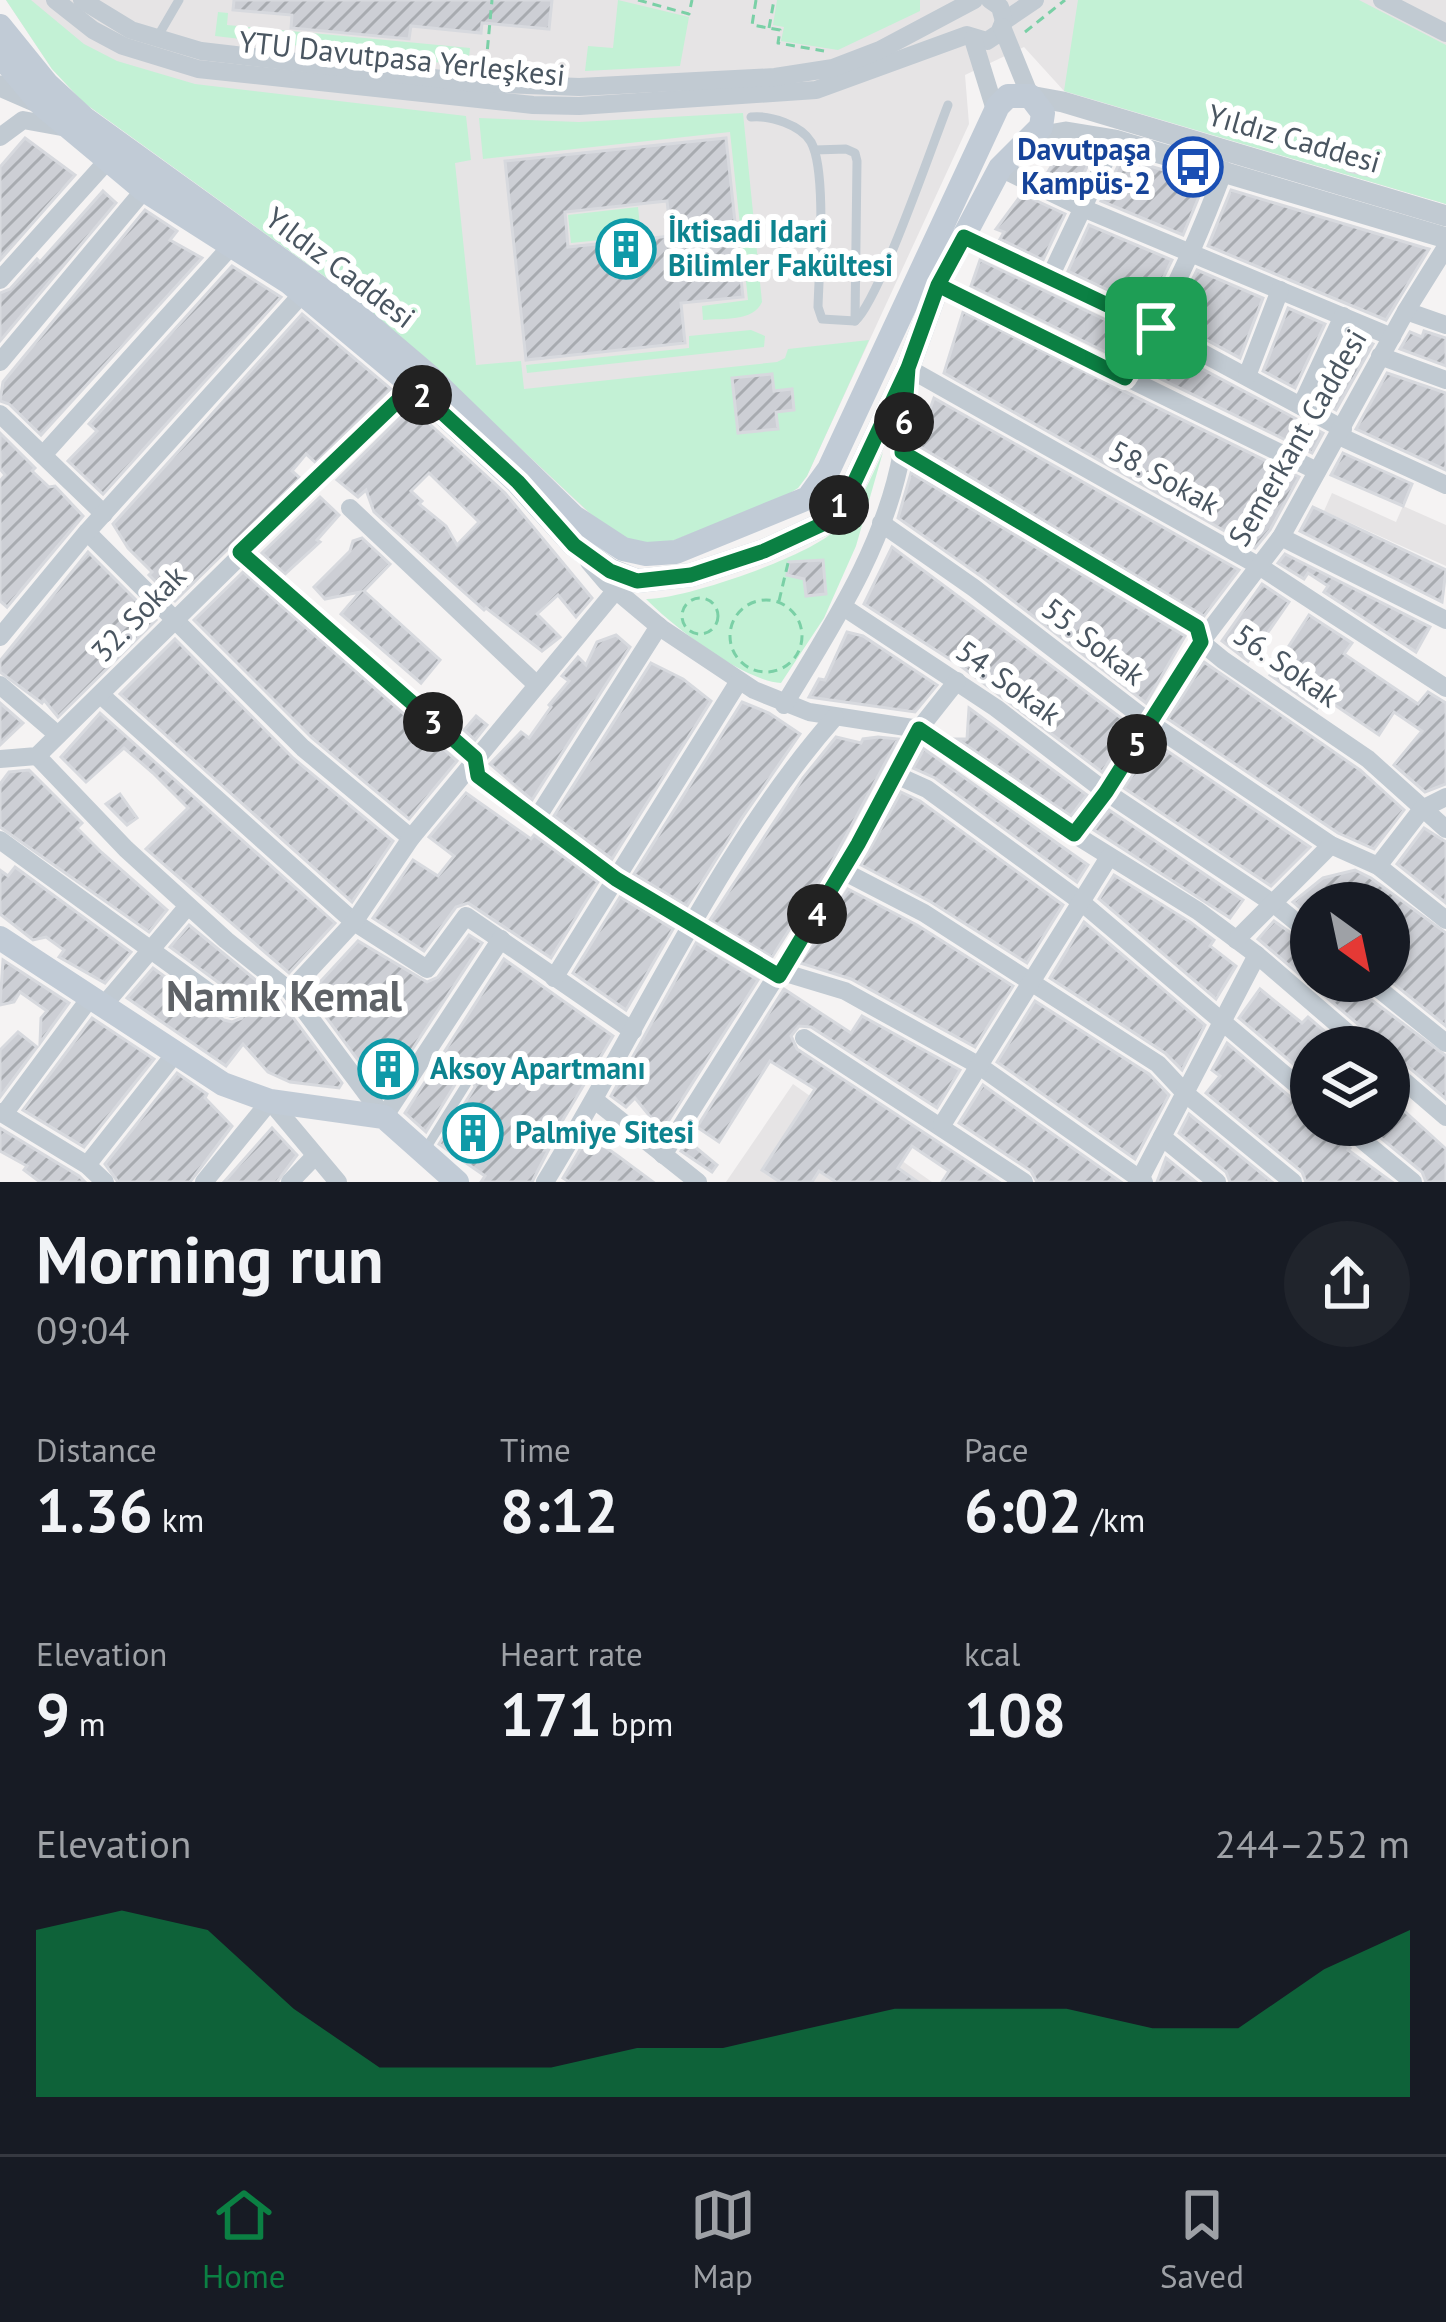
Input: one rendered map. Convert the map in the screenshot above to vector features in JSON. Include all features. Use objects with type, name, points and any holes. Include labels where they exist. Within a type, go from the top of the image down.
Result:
[{"type":"main road","name":"Yıldız Caddesi","points":[[0,26],[47,84],[85,119],[356,314],[430,376],[574,517],[623,549],[646,554],[676,551],[808,498],[829,470],[996,113]]},
{"type":"main road","name":"Yıldız Caddesi","points":[[0,55],[41,104],[144,190],[303,293],[413,386],[518,482],[574,545]]},
{"type":"main road","points":[[574,545],[610,571],[637,581],[691,575],[827,522],[854,483],[908,368],[938,285],[1000,167],[1031,138],[1043,120],[1040,106],[1030,96],[1009,96],[996,113],[998,128],[1009,139],[1031,138]]},
{"type":"main road","points":[[2,943],[223,1084],[270,1101],[384,1117],[457,1182]]},
{"type":"street","name":"YTU Davutpasa Yerleşkesi","points":[[55,0],[92,30],[124,46],[198,68],[533,105],[643,103],[816,90],[970,37],[987,41],[1035,0]]},
{"type":"street","name":"YTU Davutpasa Yerleşkesi","points":[[82,0],[131,30],[201,51],[484,84],[600,86],[775,77],[832,68],[880,50],[972,1]]},
{"type":"street","points":[[990,0],[1000,8],[1030,96]]},
{"type":"street","points":[[1382,0],[1446,33]]},
{"type":"street","name":"YTU Davutpasa Yerleşkesi","points":[[972,1],[960,22],[970,37],[996,113]]},
{"type":"street","points":[[0,86],[41,104]]},
{"type":"street","name":"Yıldız Caddesi","points":[[1030,96],[1064,102],[1446,216]]},
{"type":"street","points":[[0,137],[22,121],[72,129]]},
{"type":"street","points":[[1031,138],[1066,132],[1115,140],[1224,170],[1446,243]]},
{"type":"street","points":[[1050,277],[1115,140]]},
{"type":"street","points":[[0,280],[108,160]]},
{"type":"street","points":[[1000,167],[1085,209],[1392,338]]},
{"type":"street","points":[[1125,378],[1193,253],[1224,170]]},
{"type":"street","points":[[0,362],[144,190]]},
{"type":"street","points":[[964,237],[1156,328],[1446,485]]},
{"type":"street","name":"Semerkant Caddesi","points":[[1074,834],[1201,642],[1281,537],[1446,243]]},
{"type":"street","points":[[43,455],[233,244]]},
{"type":"street","points":[[938,285],[1317,471]]},
{"type":"street","points":[[1246,376],[1280,290]]},
{"type":"street","points":[[0,638],[87,532],[303,293]]},
{"type":"street","points":[[1406,311],[1446,325]]},
{"type":"street","points":[[1301,406],[1343,316]]},
{"type":"street","points":[[1380,356],[1446,380]]},
{"type":"street","points":[[784,704],[845,608],[870,557],[902,452],[908,368]]},
{"type":"street","name":"58. Sokak","points":[[908,368],[1259,566],[1446,688]]},
{"type":"street","name":"32. Sokak","points":[[38,756],[413,386]]},
{"type":"street","points":[[0,447],[7,421],[104,514]]},
{"type":"street","name":"56. Sokak","points":[[902,452],[1197,627],[1201,642],[1368,759],[1446,829]]},
{"type":"street","points":[[350,508],[537,686]]},
{"type":"street","name":"55. Sokak","points":[[881,523],[974,587],[1150,723],[1331,845],[1378,866],[1446,920]]},
{"type":"street","points":[[87,532],[303,748],[411,838]]},
{"type":"street","points":[[1281,537],[1446,620]]},
{"type":"street","name":"Yıldız Caddesi","points":[[574,545],[616,590],[659,626],[739,681],[784,704],[919,729],[1236,940],[1339,1026]]},
{"type":"street","points":[[240,552],[475,758],[478,776],[616,879],[781,975],[845,991],[978,1065],[1142,1180],[1257,956]]},
{"type":"street","points":[[290,991],[354,922],[411,838],[616,590]]},
{"type":"street","name":"54. Sokak","points":[[845,608],[1290,917]]},
{"type":"street","points":[[535,820],[659,626]]},
{"type":"street","points":[[554,978],[739,681]]},
{"type":"street","points":[[663,1155],[781,975],[919,729],[957,682]]},
{"type":"street","points":[[0,686],[58,735]]},
{"type":"street","points":[[102,696],[354,922],[427,969],[466,916],[633,1031]]},
{"type":"street","points":[[545,1182],[596,1101],[693,925],[793,764],[835,717]]},
{"type":"street","points":[[0,759],[38,756],[187,907],[290,991],[384,1117],[502,939]]},
{"type":"street","points":[[896,775],[927,789],[1080,902],[1290,1080]]},
{"type":"street","points":[[1378,866],[1422,809],[1446,797]]},
{"type":"street","points":[[0,840],[232,1009]]},
{"type":"street","points":[[1236,940],[1331,845]]},
{"type":"street","points":[[942,1125],[1109,856]]},
{"type":"street","points":[[843,871],[924,913],[1157,1064],[1186,1094],[1293,1182]]},
{"type":"street","points":[[105,1182],[87,1165],[2,1113],[187,907]]},
{"type":"street","points":[[1395,1002],[1446,1043]]},
{"type":"street","points":[[804,1037],[1024,1182]]},
{"type":"street","points":[[87,1165],[174,1055]]},
{"type":"street","points":[[1410,1086],[1446,1117]]},
{"type":"street","points":[[213,1179],[270,1101],[338,1182]]},
{"type":"street","points":[[596,1101],[694,1181]]},
{"type":"street","points":[[1162,1138],[1216,1182]]},
{"type":"street","points":[[1369,1146],[1413,1182]]},
{"type":"street","points":[[290,1182],[315,1156]]},
{"type":"lane","points":[[157,39],[179,0]]},
{"type":"lane","points":[[752,117],[777,119],[809,136],[815,150],[820,205],[818,307],[822,319],[855,321],[880,276],[948,105]]},
{"type":"lane","points":[[815,150],[846,149],[857,161],[855,321]]},
{"type":"lane","points":[[424,1152],[467,1083]]},
{"type":"path","points":[[485,71],[492,0]]},
{"type":"path","points":[[638,0],[689,14],[692,0]]},
{"type":"path","points":[[756,0],[752,25],[780,30],[778,44],[838,53]]},
{"type":"path","points":[[770,28],[774,0]]},
{"type":"path","points":[[1005,30],[1065,0]]},
{"type":"path","points":[[816,59],[830,56]]},
{"type":"path","points":[[779,603],[789,559],[782,543]]},
{"type":"path","points":[[702,598],[713,604],[717,621],[706,633],[694,634],[685,627],[683,610],[690,601],[702,598]]},
{"type":"path","points":[[768,600],[796,617],[802,640],[783,668],[759,672],[747,667],[732,649],[732,625],[746,607],[768,600]]},
{"type":"path","points":[[717,621],[732,625]]},
{"type":"shaded area","points":[[6,0],[1446,0],[1446,204],[1064,91],[1024,47],[965,75],[969,124],[798,488],[607,530],[439,372],[338,286],[83,102],[52,69]]},
{"type":"shaded area","points":[[1332,493],[1396,522],[1403,506],[1446,525],[1446,566],[1324,511]]},
{"type":"shaded area","points":[[793,1084],[932,1182],[726,1182]]},
{"type":"green space","points":[[6,0],[31,0],[84,44],[117,61],[195,84],[466,116],[471,160],[455,163],[476,365],[521,361],[524,389],[777,362],[788,349],[869,340],[807,476],[784,497],[670,542],[636,543],[608,530],[439,372],[338,286],[83,102],[52,69]]},
{"type":"green space","points":[[618,0],[689,17],[680,66],[585,71],[588,46],[613,48]]},
{"type":"green space","points":[[777,0],[920,0],[920,11],[838,50],[781,41],[784,27],[773,25]]},
{"type":"green space","points":[[1078,0],[1359,0],[1446,45],[1446,204],[1064,91]]},
{"type":"green space","points":[[218,12],[228,13],[227,25],[470,48],[468,66],[215,36]]},
{"type":"green space","points":[[743,113],[762,302],[745,316],[703,320],[702,306],[748,300],[730,132],[483,159],[479,118],[579,122]]},
{"type":"green space","points":[[638,207],[641,236],[571,243],[568,215]]},
{"type":"green space","points":[[751,330],[765,336],[764,347],[527,373],[526,365],[689,348],[689,336]]},
{"type":"green space","points":[[883,452],[856,546],[824,618],[781,683],[729,663],[646,599],[714,585],[819,542],[849,514]]},
{"type":"building","points":[[234,0],[552,0],[549,29],[482,23],[481,33],[411,26],[409,39],[291,28],[292,15],[233,10]]},
{"type":"building","points":[[25,138],[75,175],[0,260],[0,167]]},
{"type":"building","name":"İktisadi Idari Bilimler Fakültesi","points":[[726,138],[743,297],[681,303],[685,343],[526,360],[505,161]],"holes":[[[667,201],[671,236],[568,247],[565,212]]]},
{"type":"building","points":[[1061,151],[1094,152],[1076,190],[1046,175]]},
{"type":"building","points":[[1355,151],[1376,159],[1370,176],[1348,171]]},
{"type":"building","points":[[1122,158],[1205,182],[1183,235],[1101,201]]},
{"type":"building","points":[[1231,190],[1429,249],[1386,320],[1208,246]]},
{"type":"building","points":[[103,191],[116,203],[0,341],[0,293],[10,289],[37,259],[40,262]]},
{"type":"building","points":[[1022,194],[1065,214],[1043,260],[1000,239],[1004,232],[996,229]]},
{"type":"building","points":[[145,210],[177,231],[170,240],[202,258],[41,435],[0,401],[3,382]]},
{"type":"building","points":[[1089,225],[1172,260],[1148,309],[1068,271]]},
{"type":"building","points":[[980,260],[1135,334],[1120,359],[971,286]]},
{"type":"building","points":[[232,266],[281,297],[103,494],[68,461],[97,431],[89,424]]},
{"type":"building","points":[[1197,270],[1263,298],[1240,358],[1172,321]]},
{"type":"building","points":[[1288,308],[1325,324],[1295,388],[1263,371]]},
{"type":"building","points":[[963,312],[1299,477],[1270,530],[1255,548],[944,373]]},
{"type":"building","points":[[302,314],[391,389],[316,463],[306,454],[292,471],[300,478],[175,601],[149,575],[152,572],[113,524]]},
{"type":"building","points":[[1424,331],[1446,338],[1446,366],[1400,349],[1410,332],[1422,337]]},
{"type":"building","points":[[1350,334],[1373,344],[1336,410],[1318,400]]},
{"type":"building","points":[[1159,346],[1323,433],[1312,453],[1145,371]]},
{"type":"building","points":[[1387,373],[1446,393],[1446,470],[1356,429]]},
{"type":"building","points":[[772,374],[774,391],[792,389],[794,410],[776,412],[778,429],[738,433],[732,378]]},
{"type":"building","points":[[934,398],[1239,570],[1204,616],[917,445]]},
{"type":"building","points":[[411,407],[505,493],[592,598],[576,617],[558,595],[537,614],[560,637],[542,651],[484,610],[374,512],[366,490],[358,497],[337,480]],"holes":[[[429,473],[479,522],[457,545],[446,526],[411,491]]]},
{"type":"building","points":[[0,433],[35,468],[32,471],[49,487],[55,486],[83,516],[7,607],[0,601],[0,481],[5,475],[0,469]]},
{"type":"building","points":[[1343,453],[1412,484],[1403,506],[1331,475]]},
{"type":"building","points":[[911,473],[1185,636],[1146,703],[898,518]]},
{"type":"building","points":[[320,497],[339,515],[317,540],[320,542],[285,574],[262,553]]},
{"type":"building","points":[[1313,507],[1446,570],[1442,602],[1300,531]]},
{"type":"building","points":[[362,538],[390,564],[364,591],[440,660],[421,683],[341,614],[360,592],[325,599],[314,587],[350,551],[353,541]]},
{"type":"building","points":[[892,547],[1132,726],[1102,772],[962,667],[864,604]]},
{"type":"building","points":[[88,552],[156,620],[58,717],[44,700],[42,703],[0,672],[0,661]]},
{"type":"building","points":[[1285,554],[1430,627],[1416,652],[1324,592],[1328,586],[1308,573],[1304,579],[1278,563]]},
{"type":"building","points":[[823,560],[826,594],[806,596],[804,579],[787,575],[789,562]]},
{"type":"building","points":[[243,572],[457,761],[409,819],[312,738],[194,620]]},
{"type":"building","points":[[1262,584],[1289,602],[1248,661],[1222,641]]},
{"type":"building","points":[[1309,615],[1352,643],[1344,654],[1418,704],[1428,692],[1446,703],[1446,784],[1425,792],[1394,765],[1422,731],[1394,712],[1379,735],[1323,697],[1317,708],[1270,675]]},
{"type":"building","points":[[847,632],[863,636],[937,685],[915,712],[809,697],[819,679],[825,680]]},
{"type":"building","points":[[616,635],[630,647],[532,800],[490,764],[521,732],[529,738],[569,681],[562,676],[578,657],[586,665],[597,642]]},
{"type":"building","points":[[175,639],[293,758],[393,841],[352,902],[120,694]]},
{"type":"building","points":[[1204,662],[1360,770],[1404,810],[1374,849],[1338,833],[1168,719]]},
{"type":"building","points":[[651,663],[683,679],[711,701],[612,859],[554,816]]},
{"type":"building","points":[[742,702],[800,734],[687,906],[634,874]]},
{"type":"building","points":[[0,703],[23,723],[0,745]]},
{"type":"building","points":[[969,708],[1087,795],[1071,816],[957,739],[967,739]]},
{"type":"building","points":[[100,713],[335,923],[289,973],[146,849],[188,808],[153,773],[124,748],[86,782],[61,757]]},
{"type":"building","points":[[476,716],[487,725],[475,740],[464,730]]},
{"type":"building","points":[[836,737],[861,743],[878,737],[898,739],[831,864],[772,957],[710,920],[803,778]]},
{"type":"building","points":[[1154,742],[1310,847],[1271,886],[1124,788]]},
{"type":"building","points":[[924,749],[1088,865],[1077,882],[935,778],[913,768]]},
{"type":"building","points":[[29,770],[82,823],[77,828],[167,910],[149,932],[0,827],[0,784],[9,772]]},
{"type":"building","points":[[901,792],[1063,905],[1027,963],[931,902],[861,865]]},
{"type":"building","points":[[466,793],[598,882],[551,958],[468,903],[456,907],[424,951],[373,918],[413,860],[438,876],[454,856],[429,837]]},
{"type":"building","points":[[120,794],[137,818],[127,825],[106,804]]},
{"type":"building","points":[[1109,810],[1243,900],[1230,918],[1094,830]]},
{"type":"building","points":[[1424,828],[1446,842],[1446,903],[1397,864]]},
{"type":"building","points":[[15,867],[131,952],[105,983],[59,957],[64,950],[46,937],[33,940],[0,914],[0,870],[8,876]]},
{"type":"building","points":[[1355,870],[1376,882],[1318,882]]},
{"type":"building","points":[[1114,875],[1190,922],[1236,966],[1216,999],[1099,899]]},
{"type":"building","points":[[848,889],[917,925],[1013,986],[975,1047],[851,979],[800,963]]},
{"type":"building","points":[[620,897],[673,929],[626,1010],[573,973]]},
{"type":"building","points":[[1410,907],[1446,933],[1446,1026],[1410,997]]},
{"type":"building","points":[[1274,921],[1290,932],[1290,966],[1258,939]]},
{"type":"building","points":[[1084,922],[1205,1025],[1182,1070],[1165,1053],[1050,978]]},
{"type":"building","points":[[189,925],[280,1000],[342,1083],[339,1088],[290,1082],[268,1072],[243,1044],[226,1066],[127,998],[153,968],[224,1020],[242,1018],[241,999],[170,947]]},
{"type":"building","points":[[469,935],[482,943],[383,1094],[309,994],[358,941],[427,982],[438,977]]},
{"type":"building","points":[[696,943],[758,980],[662,1131],[635,1098],[626,1107],[611,1096]]},
{"type":"building","points":[[504,959],[613,1036],[545,1150],[549,1149],[532,1182],[481,1182],[485,1176],[439,1144],[475,1087],[471,1075],[459,1078],[426,1132],[405,1113]]},
{"type":"building","points":[[3,960],[69,1003],[40,1043],[41,1018],[47,1011],[20,992],[14,1002],[0,1005]]},
{"type":"building","points":[[784,989],[851,1033],[862,1016],[960,1070],[937,1108],[811,1027],[799,1026],[791,1036],[797,1049],[999,1182],[942,1182],[949,1171],[912,1146],[898,1168],[918,1182],[836,1182],[819,1171],[812,1182],[780,1182],[762,1170],[815,1089],[770,1061],[719,1142],[697,1127]]},
{"type":"building","points":[[1260,989],[1302,1023],[1308,1017],[1318,1026],[1290,1026],[1290,1061],[1239,1018]]},
{"type":"building","points":[[1035,1001],[1149,1074],[1169,1095],[1135,1159],[997,1062]]},
{"type":"building","points":[[1332,1002],[1374,1002],[1406,1026],[1360,1026]]},
{"type":"building","points":[[92,1018],[154,1059],[84,1147],[23,1110]]},
{"type":"building","points":[[1410,1029],[1446,1056],[1446,1099],[1410,1068]]},
{"type":"building","points":[[18,1032],[37,1047],[0,1097],[0,1050]]},
{"type":"building","points":[[1227,1043],[1290,1097],[1290,1146],[1348,1146],[1392,1182],[1306,1182],[1302,1172],[1206,1093],[1220,1076],[1212,1070]]},
{"type":"building","points":[[177,1073],[207,1094],[205,1098],[232,1126],[190,1182],[118,1182],[105,1164]]},
{"type":"building","points":[[983,1085],[1121,1182],[1037,1182],[1031,1171],[959,1123]]},
{"type":"building","points":[[1189,1114],[1272,1182],[1230,1182],[1226,1172],[1179,1133]]},
{"type":"building","points":[[1410,1116],[1446,1149],[1446,1182],[1426,1182],[1422,1172],[1390,1146],[1410,1146]]},
{"type":"building","points":[[0,1128],[85,1182],[40,1182],[24,1170],[27,1166],[0,1151]]},
{"type":"building","points":[[272,1128],[297,1155],[277,1182],[224,1182]]},
{"type":"building","points":[[594,1139],[653,1182],[569,1182],[563,1178],[585,1141]]},
{"type":"building","points":[[688,1141],[717,1165],[712,1172],[681,1151]]},
{"type":"building","points":[[1166,1158],[1196,1182],[1157,1182]]},
{"type":"place","name":"Davutpaşa Kampüs-2","points":[[1193,167]]},
{"type":"place","name":"İktisadi Idari Bilimler Fakültesi","points":[[626,249]]},
{"type":"place","name":"Aksoy Apartmanı","points":[[388,1069]]},
{"type":"place","name":"Palmiye Sitesi","points":[[473,1133]]},
{"type":"district","name":"Namık Kemal","points":[[284,996]]},
{"type":"route","points":[[1156,328],[964,237],[938,285],[908,368],[854,483],[827,522],[764,551],[691,575],[637,581],[610,571],[574,545],[518,482],[413,386],[240,552],[475,758],[478,776],[616,879],[779,976],[858,844],[919,729],[1074,834],[1201,642],[1197,627],[902,452],[908,368],[938,285],[1125,378],[1156,328]]}]
